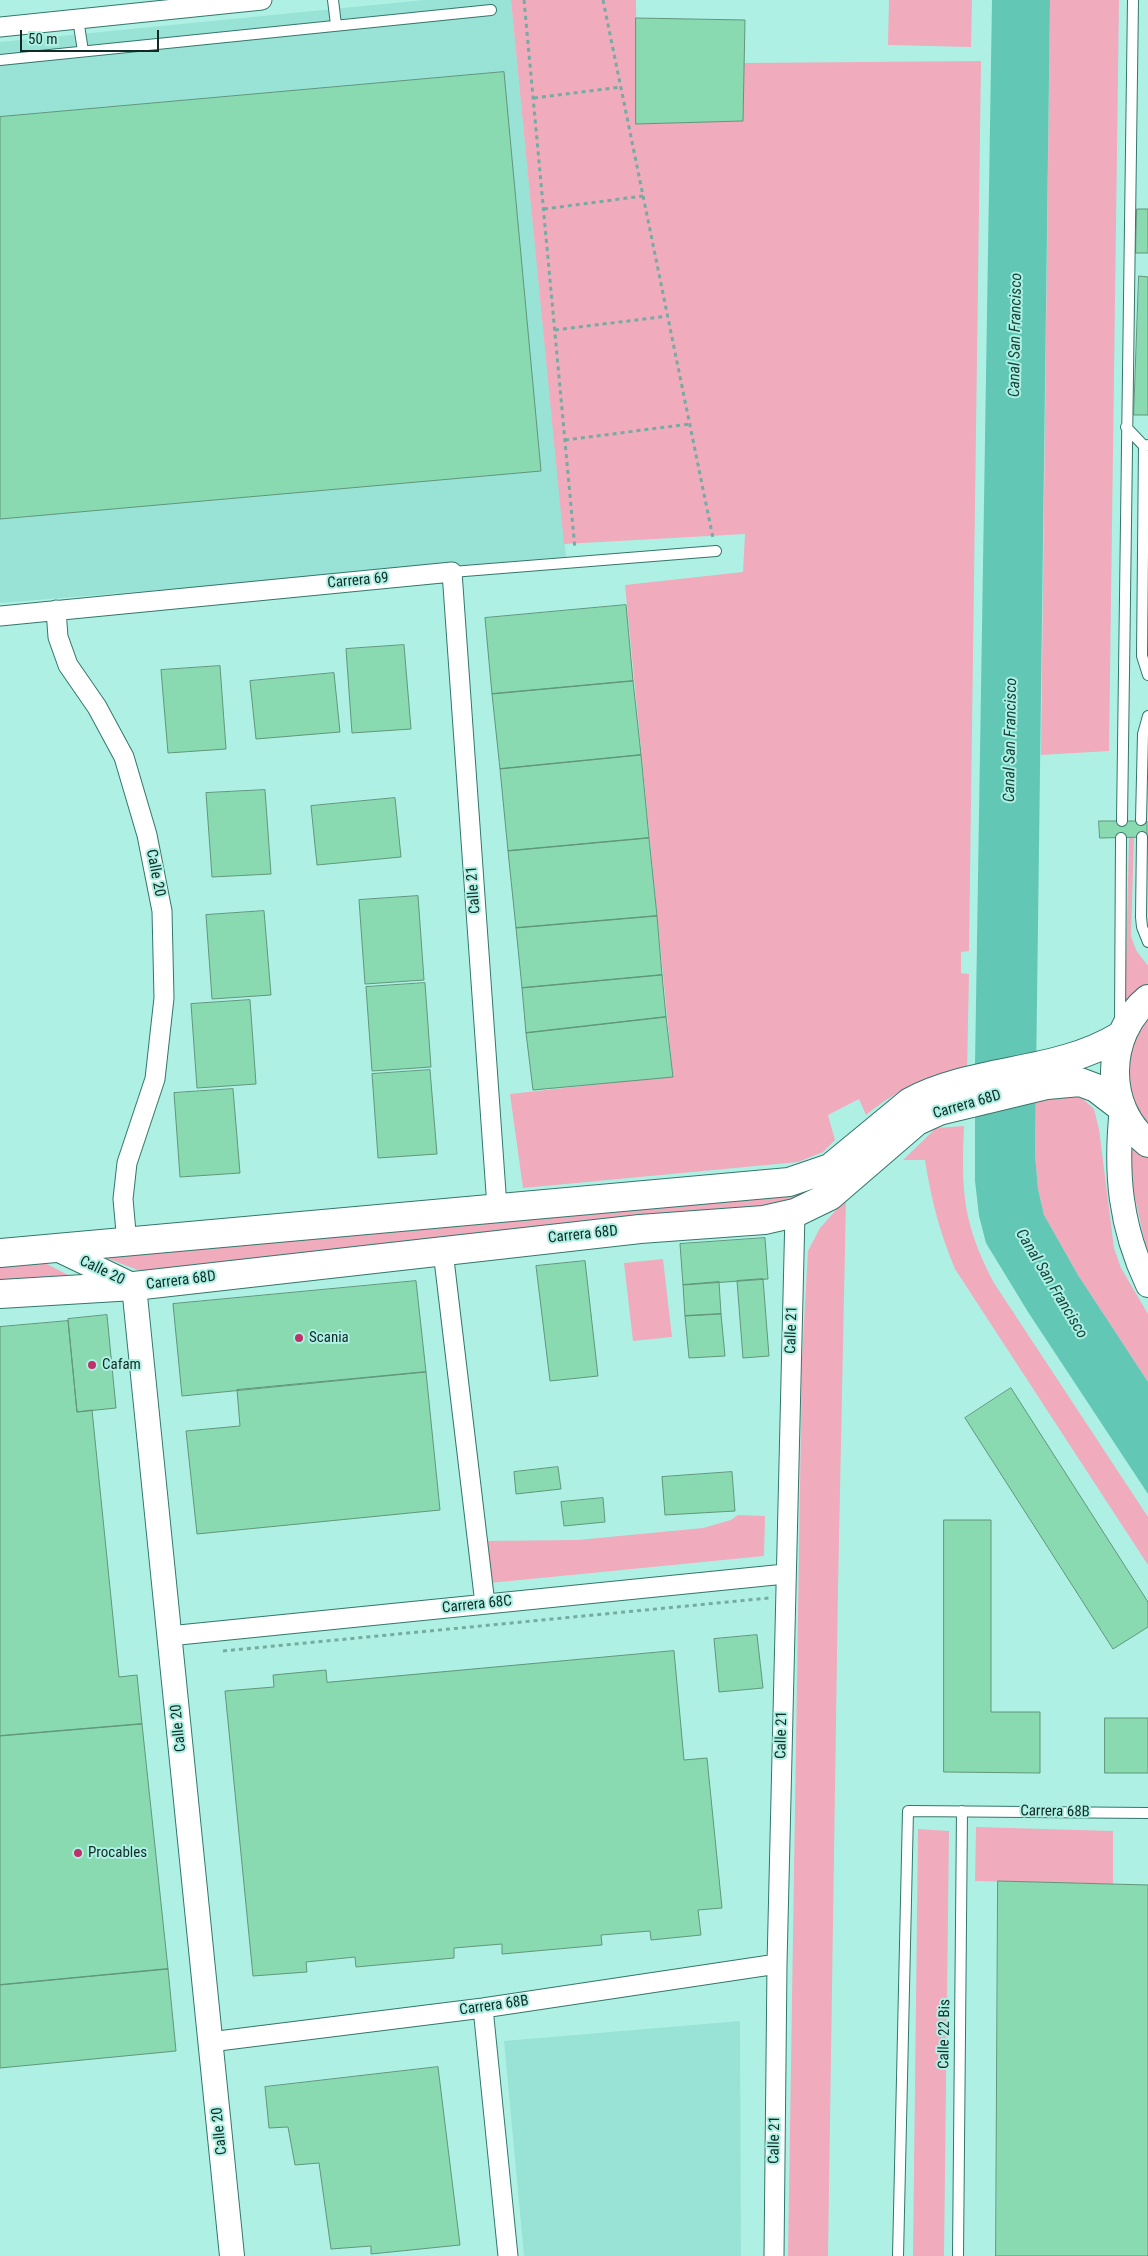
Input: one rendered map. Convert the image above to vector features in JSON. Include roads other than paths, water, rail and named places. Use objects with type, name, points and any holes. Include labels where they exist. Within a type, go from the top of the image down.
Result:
[{"type":"main road","points":[[1148,999],[1130,1017],[1120,1036],[1115,1060],[1115,1085],[1122,1108],[1130,1124],[1148,1143]]},
{"type":"main road","name":"Carrera 68D","points":[[0,1253],[788,1182],[830,1168],[910,1102],[925,1094],[962,1094],[1045,1075],[1120,1036]]},
{"type":"main road","name":"Carrera 68D","points":[[1045,1075],[1088,1084],[1122,1108]]},
{"type":"main road","name":"Carrera 68D","points":[[0,1294],[134,1286],[640,1229],[764,1220],[795,1213],[830,1196],[917,1121],[962,1094]]},
{"type":"street","points":[[0,27],[262,0]]},
{"type":"street","name":"Carrera 69","points":[[0,616],[452,572]]},
{"type":"street","name":"Calle 21","points":[[452,572],[497,1207]]},
{"type":"street","name":"Calle 20","points":[[56,610],[58,637],[68,665],[97,707],[124,757],[147,835],[162,911],[164,998],[155,1079],[126,1163],[123,1199],[127,1243]]},
{"type":"street","points":[[1122,1108],[1118,1149],[1122,1208],[1132,1244],[1148,1285]]},
{"type":"street","name":"Calle 21","points":[[774,2256],[777,1964],[795,1213]]},
{"type":"street","name":"Calle 20","points":[[57,1249],[134,1286],[232,2256]]},
{"type":"street","points":[[443,1251],[485,1604]]},
{"type":"street","name":"Carrera 68C","points":[[169,1636],[785,1574]]},
{"type":"street","name":"Carrera 68B","points":[[210,2042],[483,2008],[777,1964]]},
{"type":"street","points":[[483,2008],[508,2256]]},
{"type":"lane","points":[[333,0],[336,25]]},
{"type":"lane","points":[[1122,821],[1133,0]]},
{"type":"lane","points":[[0,60],[491,10]]},
{"type":"lane","points":[[78,19],[83,51]]},
{"type":"lane","points":[[1126,427],[1146,446],[1145,588],[1142,656],[1148,675]]},
{"type":"lane","name":"Carrera 69","points":[[452,572],[716,551]]},
{"type":"lane","points":[[1141,820],[1144,734],[1148,716]]},
{"type":"lane","points":[[1142,837],[1141,917],[1142,927],[1148,942]]},
{"type":"lane","points":[[1120,1036],[1121,838]]},
{"type":"lane","name":"Carrera 68B","points":[[898,2256],[908,1811],[1148,1813]]},
{"type":"lane","name":"Calle 22 Bis","points":[[958,2256],[962,1812]]},
{"type":"water","name":"Canal San Francisco","points":[[992,0],[1050,0],[1035,1155],[1038,1189],[1044,1215],[1078,1275],[1148,1382],[1148,1494],[1028,1312],[986,1243],[979,1216],[975,1181],[975,1065]]},
{"type":"place","name":"Scania","points":[[299,1338]]},
{"type":"place","name":"Cafam","points":[[92,1365]]},
{"type":"place","name":"Procables","points":[[78,1853]]}]
